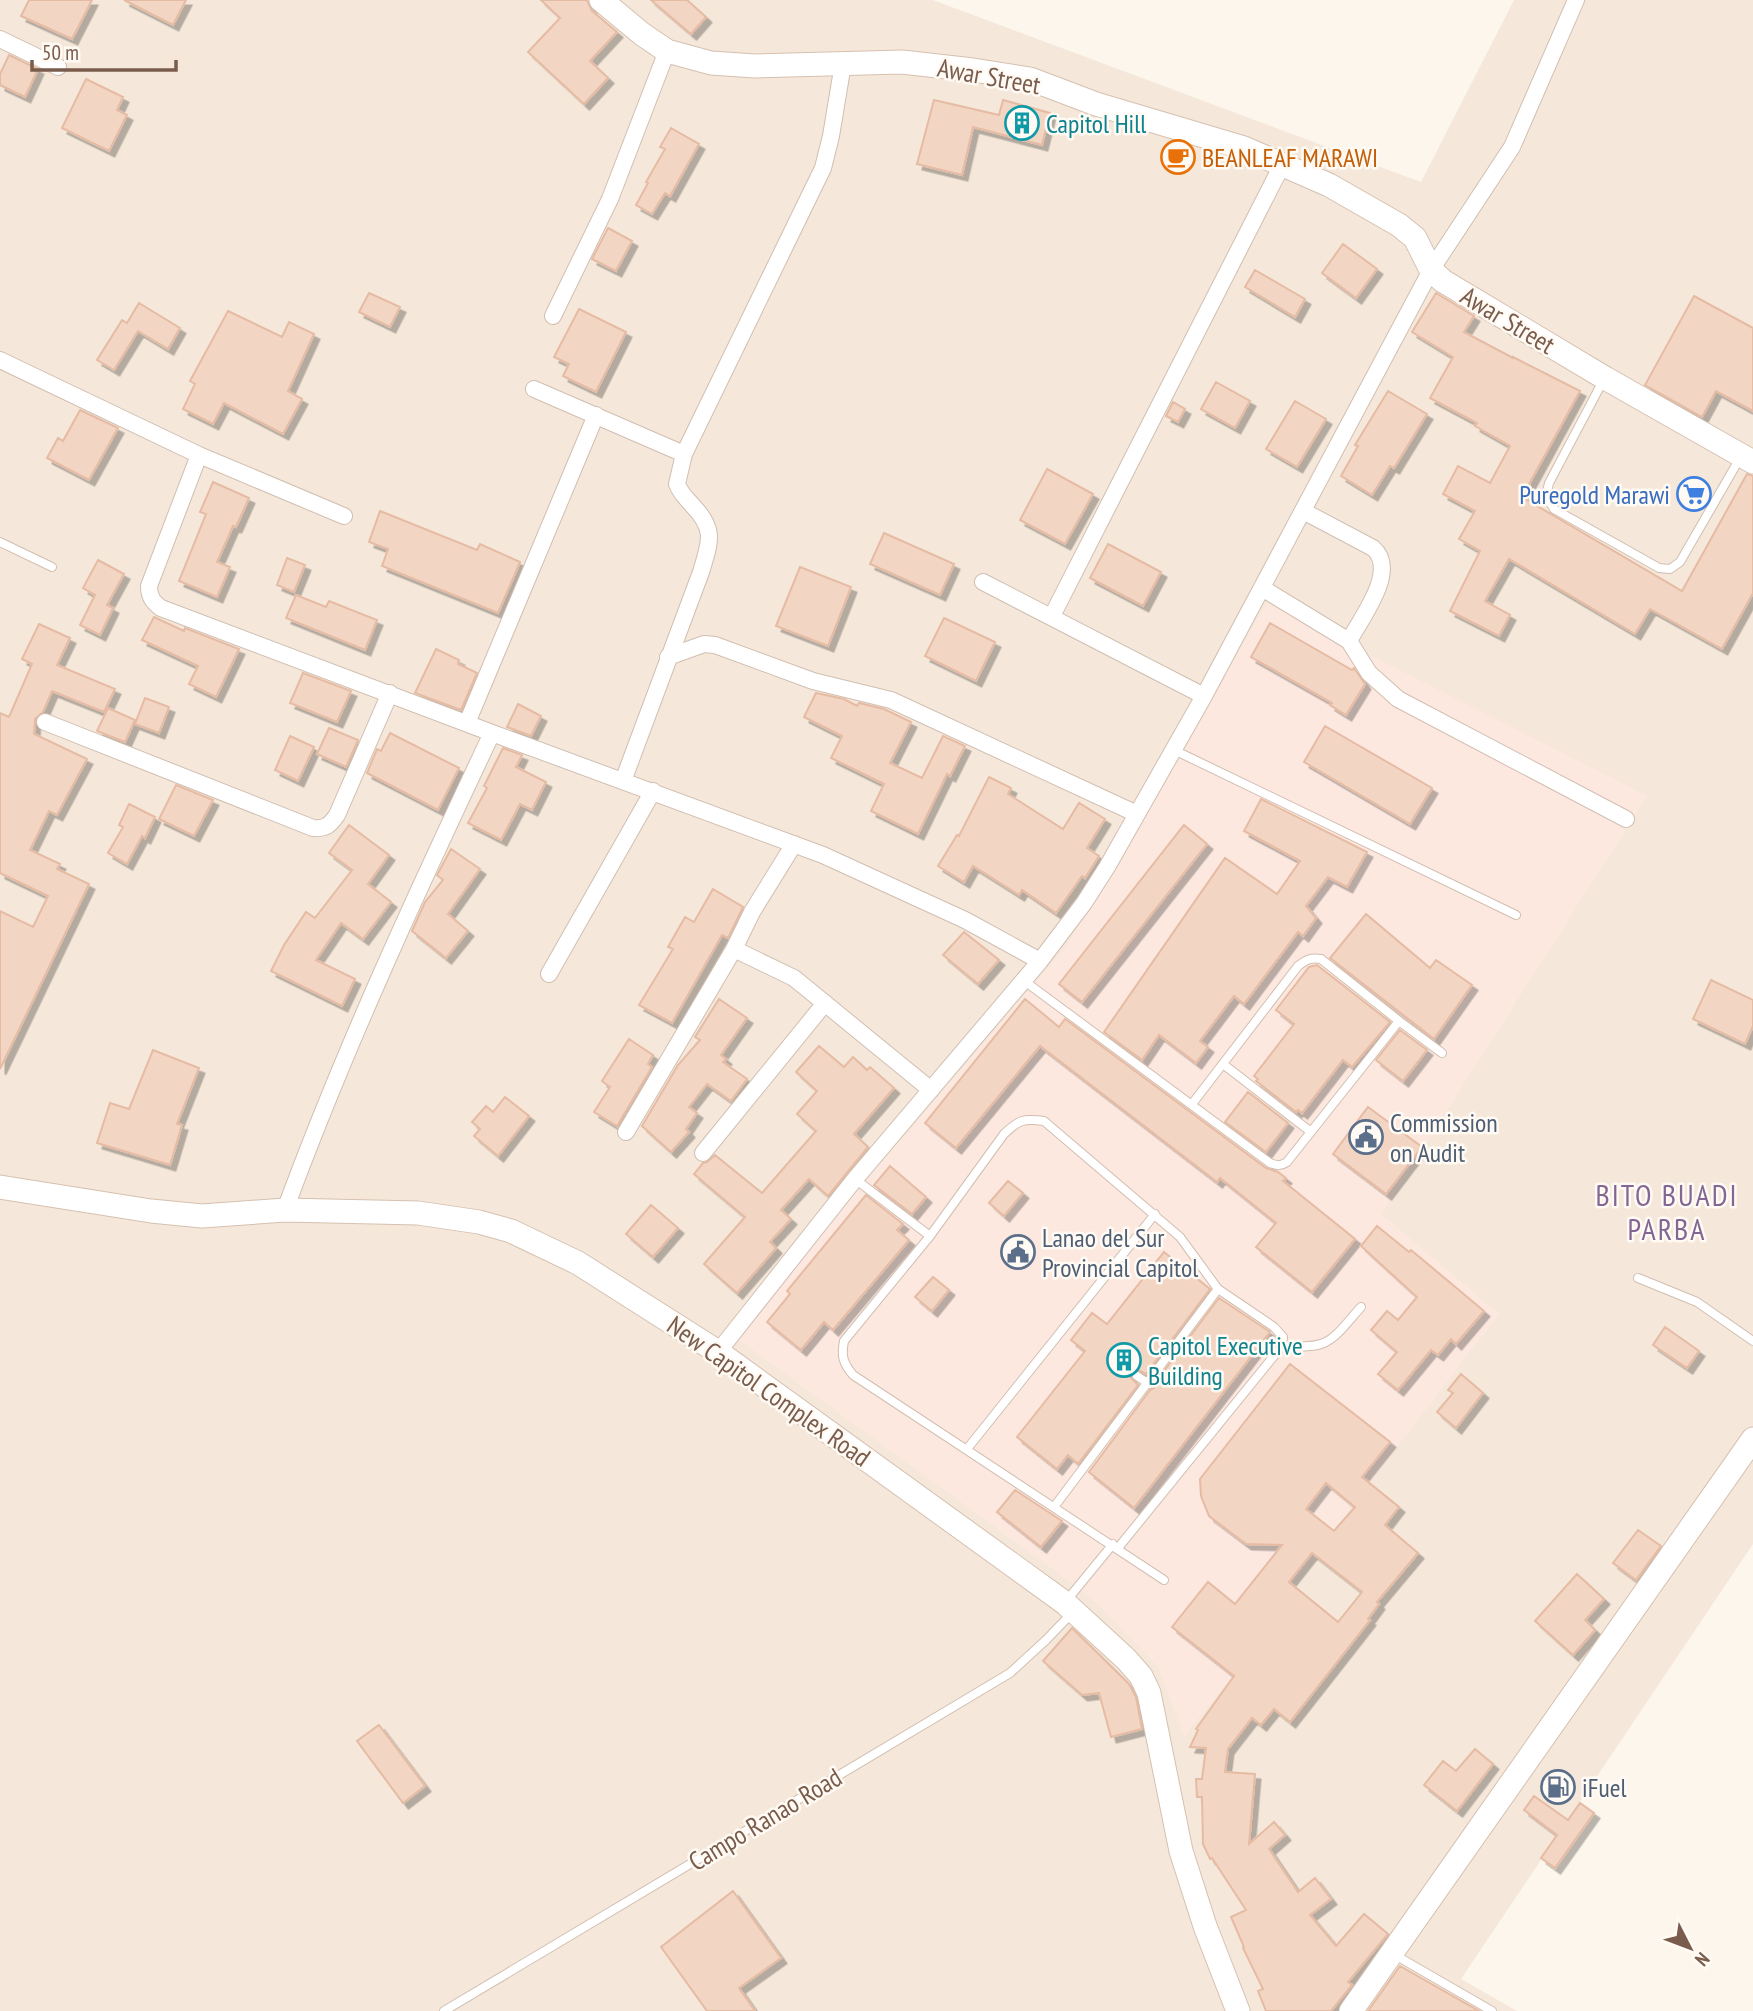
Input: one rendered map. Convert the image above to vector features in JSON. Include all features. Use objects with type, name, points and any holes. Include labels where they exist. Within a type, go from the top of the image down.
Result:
[{"type":"main road","name":"Awar Street","points":[[601,0],[667,51],[711,63],[755,66],[902,62],[1030,79],[1096,104],[1244,148],[1329,185],[1399,225],[1415,238],[1431,270],[1443,281],[1605,378],[1747,458]]},
{"type":"main road","name":"New Capitol Complex Road","points":[[0,1187],[151,1211],[202,1216],[285,1210],[418,1213],[479,1222],[511,1231],[578,1263],[718,1352],[1070,1607],[1141,1676],[1149,1693],[1181,1851],[1205,1926],[1238,2011]]},
{"type":"main road","points":[[1351,2011],[1753,1439]]},
{"type":"street","points":[[718,1352],[855,1179],[1040,961],[1090,894],[1204,696],[1431,270],[1511,147],[1576,0]]},
{"type":"street","points":[[0,39],[58,67]]},
{"type":"street","points":[[553,316],[610,199],[667,51]]},
{"type":"street","points":[[623,781],[709,544],[706,519],[683,495],[677,484],[684,454],[822,168],[831,136],[843,64]]},
{"type":"street","points":[[1052,616],[1282,165]]},
{"type":"street","points":[[0,360],[199,455],[344,516]]},
{"type":"street","points":[[534,389],[684,454]]},
{"type":"street","points":[[467,723],[596,415]]},
{"type":"street","points":[[199,455],[149,586],[149,594],[161,608],[823,855],[965,920],[1040,961]]},
{"type":"street","points":[[1303,511],[1373,548],[1381,555],[1382,580],[1349,641]]},
{"type":"street","points":[[983,582],[1204,696]]},
{"type":"street","points":[[1262,588],[1349,641],[1369,673],[1398,699],[1626,818]]},
{"type":"street","points":[[668,657],[704,644],[715,646],[813,681],[891,700],[1137,814]]},
{"type":"street","points":[[45,722],[313,828],[323,828],[331,824],[337,815],[390,693]]},
{"type":"street","points":[[285,1210],[352,1043],[419,889],[492,733]]},
{"type":"street","points":[[550,974],[653,791]]},
{"type":"street","points":[[626,1132],[794,844]]},
{"type":"street","points":[[734,949],[793,978],[931,1090]]},
{"type":"street","points":[[703,1153],[825,1003]]},
{"type":"lane","points":[[1605,378],[1549,483],[1546,496],[1553,509],[1565,516],[1659,568],[1671,569],[1680,562],[1747,458]]},
{"type":"lane","points":[[0,542],[52,567]]},
{"type":"lane","points":[[1174,750],[1516,915]]},
{"type":"lane","points":[[1192,1104],[1298,966],[1314,958],[1321,959],[1442,1052]]},
{"type":"lane","points":[[1023,980],[1270,1163],[1282,1166],[1399,1021]]},
{"type":"lane","points":[[1223,1064],[1311,1132]]},
{"type":"lane","points":[[1164,1580],[853,1375],[844,1365],[844,1341],[930,1236],[1004,1134],[1018,1121],[1030,1119],[1044,1121],[1155,1214],[1180,1237],[1218,1289],[1274,1327],[1283,1337],[1282,1346],[1309,1348],[1323,1345],[1334,1337],[1361,1307]]},
{"type":"lane","points":[[855,1179],[930,1236]]},
{"type":"lane","points":[[967,1449],[1155,1214]]},
{"type":"lane","points":[[1639,1278],[1697,1302],[1753,1340]]},
{"type":"lane","points":[[1054,1507],[1218,1289]]},
{"type":"lane","points":[[1069,1324],[1078,1331]]},
{"type":"lane","name":"Campo Ranao Road","points":[[444,2011],[1010,1672],[1046,1640],[1115,1546],[1282,1346]]},
{"type":"lane","points":[[1138,1376],[1149,1384]]},
{"type":"lane","points":[[1392,1953],[1492,2011]]},
{"type":"shaded area","points":[[0,0],[933,0],[1421,182],[1514,0],[1753,0],[1753,1544],[1461,1979],[1517,2011],[0,2011]]},
{"type":"shaded area","points":[[1267,603],[1647,796],[1381,1214],[1499,1314],[1269,1614],[1277,1622],[1184,1736],[1158,1667],[1091,1597],[734,1336],[1066,947]]},
{"type":"building","points":[[29,0],[92,0],[72,39],[21,16]]},
{"type":"building","points":[[124,0],[186,0],[173,25]]},
{"type":"building","points":[[541,0],[587,0],[592,11],[617,32],[590,61],[608,78],[584,104],[528,52],[560,18]]},
{"type":"building","points":[[651,0],[687,0],[706,17],[691,34]]},
{"type":"building","points":[[9,55],[38,69],[25,97],[0,85],[0,74]]},
{"type":"building","points":[[86,79],[123,97],[117,110],[127,115],[109,151],[62,128]]},
{"type":"building","points":[[934,100],[999,115],[1003,100],[1050,113],[1042,145],[973,127],[962,175],[917,164]]},
{"type":"building","points":[[671,128],[699,144],[670,196],[665,193],[652,214],[636,205],[665,149],[660,147]]},
{"type":"building","points":[[608,228],[632,241],[616,271],[592,259]]},
{"type":"building","points":[[1343,244],[1377,269],[1356,298],[1322,273]]},
{"type":"building","points":[[1255,270],[1305,299],[1295,317],[1245,287]]},
{"type":"building","points":[[369,293],[400,307],[390,327],[359,312]]},
{"type":"building","points":[[1436,293],[1474,316],[1464,332],[1580,391],[1522,497],[1682,591],[1747,474],[1753,476],[1753,593],[1722,649],[1650,609],[1635,634],[1509,559],[1485,601],[1510,615],[1499,636],[1450,611],[1480,551],[1459,539],[1475,511],[1443,494],[1458,466],[1490,483],[1510,446],[1475,426],[1477,423],[1430,398],[1453,357],[1412,332]]},
{"type":"building","points":[[1694,296],[1753,328],[1753,411],[1716,391],[1702,417],[1645,385]]},
{"type":"building","points":[[139,303],[180,328],[168,349],[138,331],[114,370],[97,360],[122,320],[127,323]]},
{"type":"building","points":[[579,309],[626,332],[596,392],[563,376],[569,364],[554,357]]},
{"type":"building","points":[[228,311],[282,337],[289,322],[314,334],[288,391],[302,399],[283,434],[224,403],[213,424],[183,409],[195,384],[190,381]]},
{"type":"building","points":[[1216,382],[1250,401],[1235,428],[1201,409]]},
{"type":"building","points":[[1388,391],[1427,414],[1394,468],[1390,466],[1372,495],[1341,476],[1358,446],[1355,445]]},
{"type":"building","points":[[1295,401],[1326,419],[1297,467],[1266,449]]},
{"type":"building","points":[[1173,402],[1185,409],[1178,422],[1166,416]]},
{"type":"building","points":[[80,410],[118,428],[89,480],[47,458],[58,438],[63,441]]},
{"type":"building","points":[[1047,469],[1093,494],[1065,544],[1020,520]]},
{"type":"building","points":[[213,482],[249,498],[217,562],[230,567],[217,597],[179,581],[206,514],[200,512]]},
{"type":"building","points":[[380,511],[477,550],[480,544],[520,562],[498,613],[382,566],[388,549],[369,542]]},
{"type":"building","points":[[884,533],[954,564],[940,595],[870,564]]},
{"type":"building","points":[[1108,544],[1161,572],[1143,606],[1090,578]]},
{"type":"building","points":[[287,558],[305,565],[294,592],[277,585]]},
{"type":"building","points":[[98,560],[124,574],[107,605],[113,608],[100,635],[80,625],[95,595],[83,588]]},
{"type":"building","points":[[800,567],[851,587],[828,646],[776,626]]},
{"type":"building","points":[[296,595],[326,607],[329,601],[377,620],[365,650],[286,618]]},
{"type":"building","points":[[154,617],[184,631],[185,628],[239,649],[216,697],[189,684],[198,666],[142,640]]},
{"type":"building","points":[[944,618],[995,642],[976,681],[925,656]]},
{"type":"building","points":[[1270,623],[1352,670],[1354,668],[1365,684],[1346,715],[1330,705],[1332,703],[1251,657]]},
{"type":"building","points":[[39,624],[70,638],[57,665],[115,689],[104,712],[52,691],[43,712],[35,719],[34,734],[87,759],[57,815],[49,811],[30,850],[60,864],[57,869],[89,884],[0,1069],[0,911],[33,927],[48,896],[0,873],[0,713],[9,717],[32,664],[22,659]]},
{"type":"building","points":[[436,649],[459,660],[458,664],[477,673],[461,710],[415,693]]},
{"type":"building","points":[[303,673],[351,691],[337,722],[290,703]]},
{"type":"building","points":[[816,693],[844,699],[857,706],[859,703],[884,709],[911,722],[890,763],[922,778],[943,736],[965,746],[950,776],[947,774],[918,834],[871,811],[884,784],[831,758],[842,736],[804,717]]},
{"type":"building","points":[[145,698],[169,707],[159,733],[135,724]]},
{"type":"building","points":[[518,704],[541,716],[531,736],[507,727]]},
{"type":"building","points":[[108,708],[135,720],[125,742],[97,731]]},
{"type":"building","points":[[1325,726],[1432,788],[1410,824],[1304,762]]},
{"type":"building","points":[[329,728],[358,740],[346,767],[317,754]]},
{"type":"building","points":[[390,733],[459,768],[438,810],[367,773],[377,749],[381,751]]},
{"type":"building","points":[[290,736],[314,747],[298,781],[275,770]]},
{"type":"building","points":[[503,748],[522,755],[516,767],[546,782],[532,810],[520,804],[501,840],[468,823],[487,788],[484,786]]},
{"type":"building","points":[[989,777],[1011,788],[1008,794],[1063,829],[1079,803],[1105,819],[1087,848],[1099,856],[1056,913],[1022,890],[1019,895],[973,866],[964,882],[938,866],[957,835],[959,836]]},
{"type":"building","points":[[176,785],[213,800],[194,836],[159,819]]},
{"type":"building","points":[[1261,799],[1367,852],[1347,887],[1328,877],[1306,906],[1316,918],[1303,936],[1298,932],[1244,1004],[1234,996],[1200,1041],[1208,1047],[1196,1063],[1159,1035],[1142,1060],[1104,1032],[1225,858],[1277,894],[1300,861],[1244,831]]},
{"type":"building","points":[[129,804],[155,817],[145,838],[142,836],[127,864],[108,853],[123,827],[119,825]]},
{"type":"building","points":[[349,825],[389,855],[368,884],[391,902],[363,939],[341,923],[316,960],[355,979],[342,1006],[271,971],[306,912],[315,918],[352,870],[329,853]]},
{"type":"building","points":[[1184,825],[1207,844],[1082,1002],[1059,984]]},
{"type":"building","points":[[451,849],[480,869],[448,914],[468,931],[446,958],[412,931],[425,902],[443,880],[437,875]]},
{"type":"building","points":[[713,889],[743,907],[728,938],[722,935],[672,1023],[639,1005],[673,949],[668,947],[685,917],[694,922]]},
{"type":"building","points":[[1366,914],[1430,968],[1436,960],[1472,985],[1434,1039],[1330,958]]},
{"type":"building","points":[[964,932],[999,960],[978,984],[943,955]]},
{"type":"building","points":[[1317,965],[1390,1022],[1352,1067],[1343,1060],[1302,1113],[1298,1110],[1296,1112],[1256,1081],[1258,1079],[1254,1076],[1294,1024],[1276,1010],[1309,967]]},
{"type":"building","points":[[1711,980],[1753,1000],[1753,1026],[1745,1044],[1693,1019]]},
{"type":"building","points":[[719,999],[747,1018],[721,1055],[726,1059],[723,1062],[747,1079],[731,1101],[707,1084],[689,1107],[697,1113],[686,1129],[689,1132],[671,1152],[642,1126],[678,1065],[700,1040],[695,1037]]},
{"type":"building","points":[[1025,999],[1059,1027],[1065,1019],[1266,1168],[1278,1172],[1286,1178],[1283,1181],[1355,1239],[1312,1292],[1256,1247],[1276,1223],[1220,1178],[1217,1182],[1040,1046],[956,1148],[925,1123]]},
{"type":"building","points":[[1400,1030],[1427,1050],[1403,1081],[1376,1060]]},
{"type":"building","points":[[629,1039],[653,1055],[648,1064],[652,1067],[617,1126],[594,1112],[610,1087],[602,1081]]},
{"type":"building","points":[[819,1046],[844,1067],[853,1057],[867,1070],[870,1067],[894,1088],[854,1134],[868,1147],[828,1196],[809,1179],[781,1210],[791,1219],[770,1242],[776,1248],[737,1293],[704,1264],[745,1217],[694,1174],[703,1163],[715,1155],[762,1193],[816,1131],[797,1114],[817,1091],[796,1072]]},
{"type":"building","points":[[153,1050],[199,1068],[177,1124],[182,1125],[170,1165],[97,1143],[110,1103],[129,1109]]},
{"type":"building","points":[[1248,1092],[1288,1123],[1266,1152],[1225,1122]]},
{"type":"building","points":[[505,1097],[529,1116],[498,1156],[474,1136],[480,1129],[472,1122],[486,1106],[493,1112]]},
{"type":"building","points":[[1368,1107],[1422,1147],[1386,1194],[1333,1154]]},
{"type":"building","points":[[890,1166],[926,1197],[912,1214],[874,1185]]},
{"type":"building","points":[[1008,1181],[1023,1193],[1004,1216],[989,1203]]},
{"type":"building","points":[[866,1195],[903,1224],[897,1230],[909,1240],[833,1330],[824,1322],[801,1350],[767,1322],[790,1294],[787,1291]]},
{"type":"building","points":[[651,1205],[678,1228],[653,1257],[626,1234]]},
{"type":"building","points":[[1377,1226],[1409,1252],[1411,1250],[1484,1311],[1456,1344],[1451,1339],[1438,1355],[1431,1350],[1398,1390],[1378,1374],[1397,1352],[1371,1330],[1387,1311],[1398,1320],[1417,1297],[1361,1246]]},
{"type":"building","name":"Capitol Executive Building","points":[[1164,1252],[1210,1289],[1146,1374],[1138,1370],[1132,1372],[1131,1378],[1138,1385],[1078,1464],[1068,1455],[1057,1469],[1017,1437],[1085,1351],[1071,1340],[1092,1313],[1107,1324]]},
{"type":"building","points":[[933,1277],[949,1290],[932,1311],[915,1297]]},
{"type":"building","points":[[1219,1298],[1270,1332],[1134,1508],[1089,1472]]},
{"type":"building","points":[[1665,1327],[1699,1351],[1687,1368],[1653,1345]]},
{"type":"building","points":[[1290,1364],[1390,1442],[1362,1477],[1399,1507],[1385,1525],[1418,1553],[1377,1602],[1379,1604],[1368,1619],[1370,1620],[1290,1722],[1274,1709],[1261,1725],[1252,1718],[1228,1749],[1225,1772],[1255,1774],[1249,1844],[1274,1822],[1285,1835],[1269,1849],[1298,1892],[1315,1878],[1331,1899],[1310,1915],[1336,1946],[1364,1914],[1388,1934],[1348,1982],[1352,1985],[1331,2011],[1266,2011],[1258,1991],[1263,1989],[1231,1917],[1246,1910],[1212,1858],[1210,1859],[1203,1844],[1202,1797],[1197,1797],[1196,1779],[1202,1779],[1206,1748],[1190,1747],[1198,1730],[1196,1729],[1234,1676],[1172,1627],[1208,1582],[1235,1604],[1282,1545],[1246,1544],[1209,1516],[1201,1496],[1200,1479]],"holes":[[[1326,1483],[1355,1507],[1334,1531],[1306,1509]],[[1312,1553],[1362,1592],[1338,1622],[1289,1582]]]},
{"type":"building","points":[[1461,1374],[1483,1393],[1456,1428],[1437,1412],[1453,1393],[1448,1390]]},
{"type":"building","points":[[1015,1490],[1062,1521],[1041,1547],[997,1512]]},
{"type":"building","points":[[1638,1530],[1661,1546],[1636,1580],[1613,1563]]},
{"type":"building","points":[[1577,1574],[1604,1599],[1585,1620],[1595,1630],[1573,1655],[1535,1621]]},
{"type":"building","points":[[1072,1628],[1129,1684],[1136,1697],[1142,1729],[1111,1737],[1099,1693],[1082,1695],[1043,1661]]},
{"type":"building","points":[[379,1725],[425,1786],[403,1803],[357,1741]]},
{"type":"building","points":[[1475,1749],[1493,1764],[1457,1811],[1424,1785],[1443,1761],[1456,1771]]},
{"type":"building","points":[[1534,1796],[1568,1820],[1580,1803],[1594,1813],[1555,1868],[1541,1858],[1557,1835],[1524,1810]]},
{"type":"building","points":[[733,1891],[781,1958],[739,1988],[755,2011],[707,2011],[661,1947]]},
{"type":"building","points":[[1400,1966],[1479,2011],[1368,2011]]},
{"type":"place","name":"Capitol Hill","points":[[1022,123]]},
{"type":"place","name":"BEANLEAF MARAWI","points":[[1178,157]]},
{"type":"place","name":"Puregold Marawi","points":[[1694,494]]},
{"type":"place","name":"Commission on Audit","points":[[1366,1137]]},
{"type":"place","name":"Lanao del Sur Provincial Capitol","points":[[1018,1252]]},
{"type":"place","name":"Capitol Executive Building","points":[[1124,1360]]},
{"type":"place","name":"iFuel","points":[[1558,1787]]},
{"type":"district","name":"BITO BUADI PARBA","points":[[1667,1211]]}]
